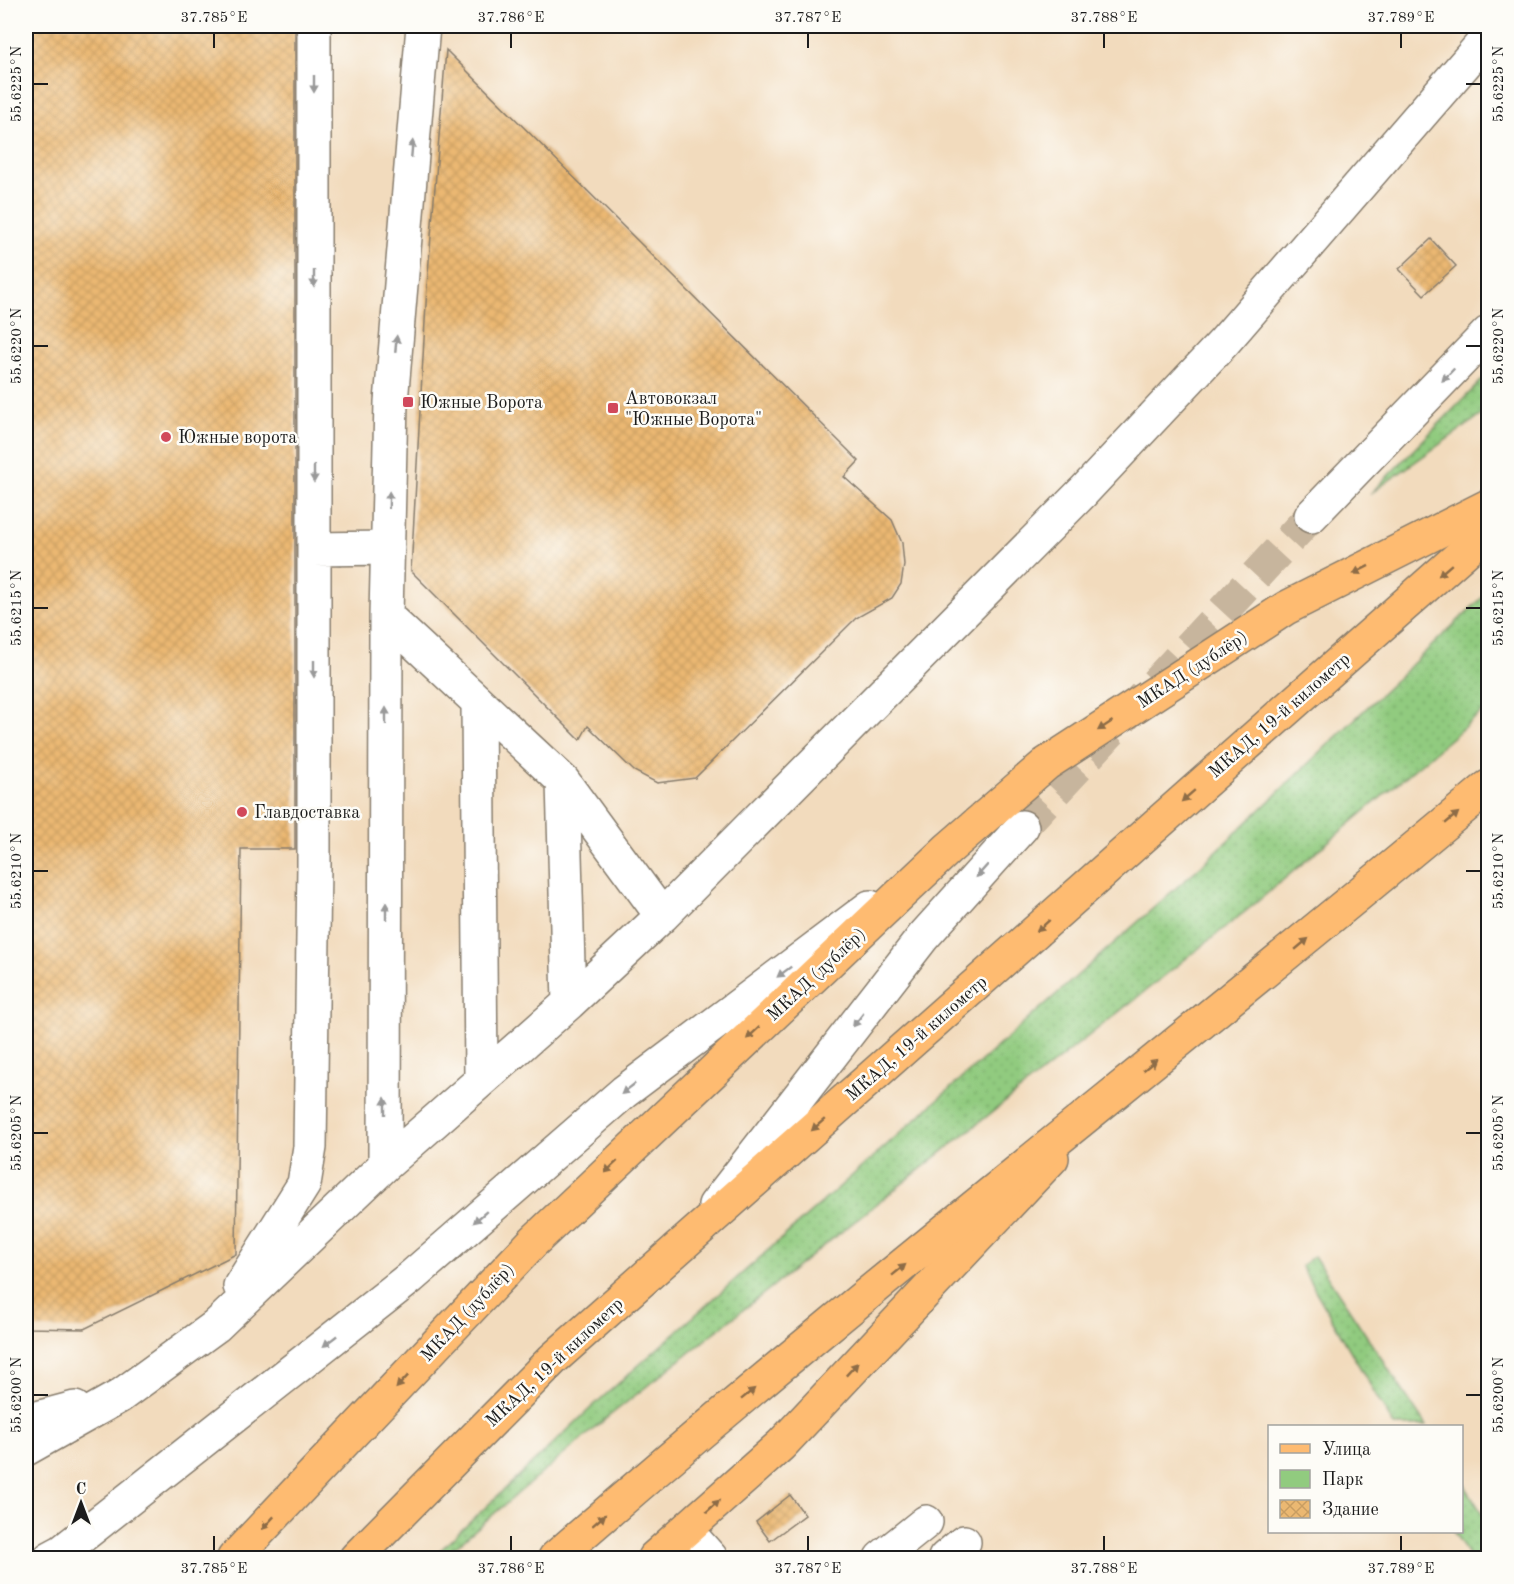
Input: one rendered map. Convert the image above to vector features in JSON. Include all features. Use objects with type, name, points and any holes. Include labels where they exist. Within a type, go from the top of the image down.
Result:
[{"type":"main road","name":"МКАД (дублёр)","points":[[234,1558],[533,1242],[948,849],[1046,764],[1286,608],[1488,506]]},
{"type":"main road","name":"МКАД, 19-й километр","points":[[356,1558],[553,1359],[1488,531]]},
{"type":"main road","points":[[555,1558],[666,1461],[1104,1102],[1290,954],[1488,787]]},
{"type":"main road","points":[[654,1558],[781,1445],[1104,1102]]},
{"type":"street","points":[[216,1326],[304,1184],[310,1147],[313,1070],[314,26]]},
{"type":"street","points":[[385,1165],[386,616],[391,402],[423,26]]},
{"type":"street","points":[[26,1449],[120,1396],[216,1326],[385,1165],[569,1003],[662,916],[1083,492],[1224,342],[1482,34]]},
{"type":"street","points":[[1311,516],[1488,333]]},
{"type":"street","points":[[314,549],[388,548]]},
{"type":"street","points":[[386,616],[563,781],[662,916]]},
{"type":"street","points":[[478,704],[481,1079]]},
{"type":"street","points":[[563,781],[569,1003]]},
{"type":"street","points":[[688,1239],[923,937],[1022,827]]},
{"type":"street","points":[[50,1558],[73,1544],[411,1277],[624,1092],[948,849]]},
{"type":"street","points":[[26,1421],[120,1396]]},
{"type":"street","points":[[881,1558],[926,1522]]},
{"type":"street","points":[[686,1530],[711,1558]]},
{"type":"green space","points":[[1488,374],[1488,410],[1370,494]]},
{"type":"green space","points":[[1488,592],[1488,707],[1251,907],[608,1417],[442,1558],[432,1558],[594,1405],[1203,864]]},
{"type":"green space","points":[[1314,1256],[1425,1425],[1393,1425],[1301,1266]]},
{"type":"green space","points":[[1463,1483],[1488,1523],[1488,1558],[1470,1558],[1455,1533],[1463,1533]]},
{"type":"building","name":"Южные ворота","points":[[26,26],[295,26],[295,849],[241,849],[236,1254],[84,1329],[26,1328]]},
{"type":"building","name":"Автовокзал \"Южные Ворота\"","points":[[446,50],[859,461],[844,477],[892,520],[902,543],[904,565],[901,584],[892,598],[856,618],[695,778],[657,783],[634,771],[588,726],[580,740],[411,571],[427,286]]},
{"type":"building","points":[[1431,239],[1456,266],[1424,295],[1399,269]]},
{"type":"building","points":[[790,1495],[805,1515],[770,1541],[756,1522]]},
{"type":"tunnel","points":[[1022,827],[1311,516]]},
{"type":"place","name":"Южные Ворота","points":[[408,402]]},
{"type":"place","name":"Автовокзал \"Южные Ворота\"","points":[[613,408]]},
{"type":"place","name":"Южные ворота","points":[[166,437]]},
{"type":"place","name":"Главдоставка","points":[[242,812]]}]
